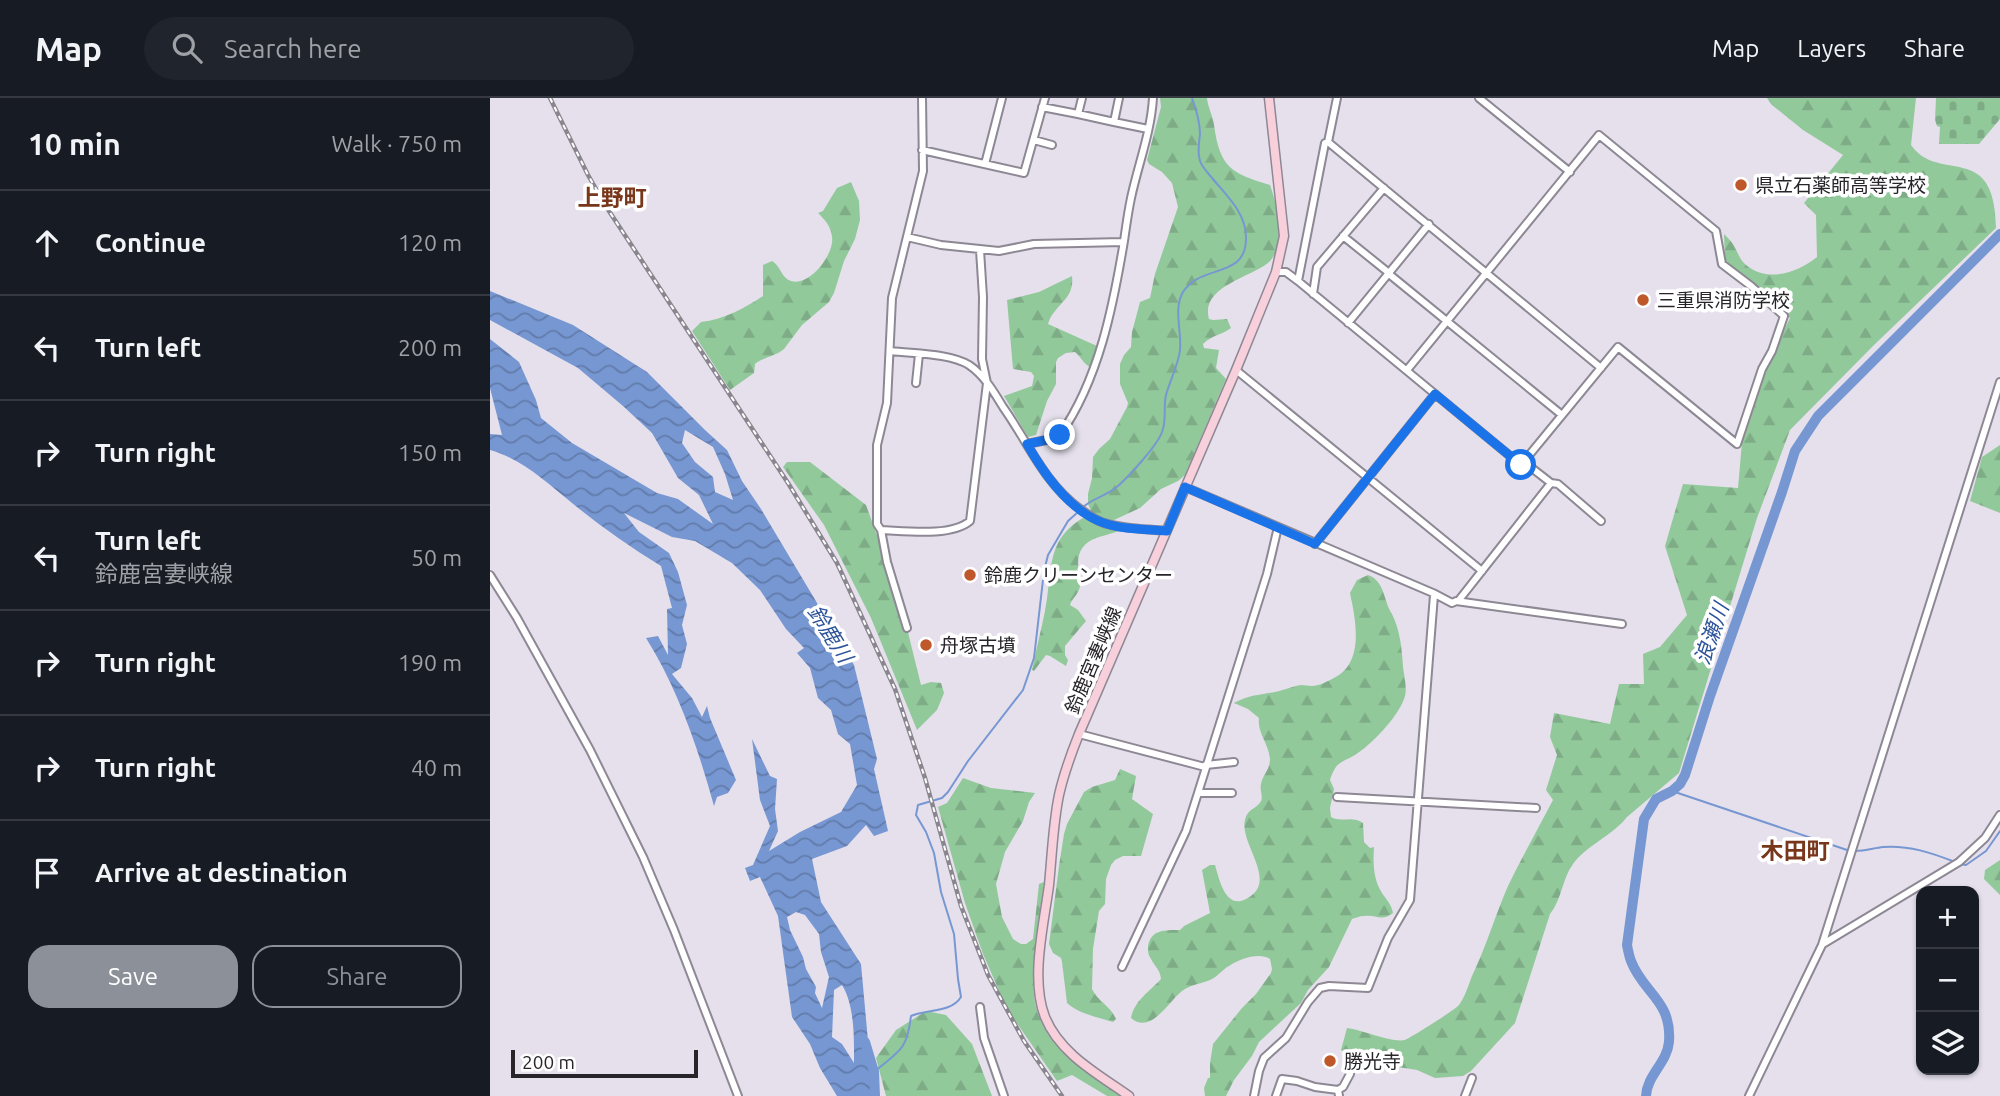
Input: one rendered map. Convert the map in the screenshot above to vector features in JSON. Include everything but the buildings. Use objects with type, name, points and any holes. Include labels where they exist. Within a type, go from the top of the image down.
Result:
[{"type":"main road","name":"鈴鹿宮妻峡線","points":[[1129,1096],[1076,1059],[1062,1045],[1050,1026],[1040,999],[1040,963],[1058,804],[1066,766],[1079,734],[1276,272],[1284,236],[1269,98]]},
{"type":"street","points":[[908,628],[887,562],[881,530],[877,524],[877,445],[887,403],[892,298],[923,171],[922,98]]},
{"type":"street","points":[[985,164],[1002,98]]},
{"type":"street","points":[[922,150],[1024,173],[1045,98]]},
{"type":"street","points":[[1078,114],[1082,98]]},
{"type":"street","points":[[1114,122],[1119,98]]},
{"type":"street","points":[[1027,444],[1060,435],[1084,392],[1100,349],[1124,242],[1130,199],[1152,114],[1153,98]]},
{"type":"street","points":[[1298,281],[1325,143],[1328,142],[1337,98]]},
{"type":"street","points":[[1479,98],[1570,172]]},
{"type":"street","points":[[1042,107],[1148,129]]},
{"type":"street","points":[[1276,272],[1286,272],[1298,281],[1521,465],[1618,347],[1737,444],[1762,369],[1772,351],[1784,316],[1722,264],[1716,231],[1599,135],[1407,370]]},
{"type":"street","points":[[1034,140],[1052,145]]},
{"type":"street","points":[[1328,142],[1601,368]]},
{"type":"street","points":[[1313,294],[1317,267],[1384,188]]},
{"type":"street","points":[[1348,323],[1429,224]]},
{"type":"street","points":[[1343,236],[1562,415]]},
{"type":"street","points":[[907,237],[941,245],[999,251],[1034,244],[1124,242]]},
{"type":"street","points":[[881,530],[944,532],[970,521],[987,383],[982,359],[983,297],[980,250]]},
{"type":"street","points":[[891,351],[959,360],[974,369],[1014,420],[1041,469],[1074,505],[1094,520],[1167,531]]},
{"type":"street","points":[[916,383],[919,354]]},
{"type":"street","points":[[1236,370],[1482,571]]},
{"type":"street","points":[[1749,1096],[1822,945],[2000,382]]},
{"type":"street","points":[[1315,544],[1435,394]]},
{"type":"street","points":[[1524,462],[1551,483],[1558,484],[1601,521]]},
{"type":"street","points":[[1456,601],[1551,483]]},
{"type":"street","points":[[1185,487],[1452,603],[1456,601],[1622,624]]},
{"type":"street","points":[[1122,967],[1186,831],[1267,574],[1278,527]]},
{"type":"street","points":[[490,575],[517,618],[590,750],[643,857],[738,1096]]},
{"type":"street","points":[[1254,1096],[1264,1058],[1286,1038],[1320,988],[1368,988],[1388,938],[1410,900],[1434,595]]},
{"type":"street","points":[[1079,734],[1206,766],[1234,762]]},
{"type":"street","points":[[1198,793],[1232,793]]},
{"type":"street","points":[[1336,797],[1536,808]]},
{"type":"street","points":[[1822,945],[1959,862],[1985,838],[2000,815]]},
{"type":"street","points":[[980,1007],[984,1038],[1004,1096]]},
{"type":"street","points":[[1276,1096],[1282,1079],[1338,1093],[1350,1074]]},
{"type":"street","points":[[1465,1096],[1472,1078]]},
{"type":"green space","points":[[1160,98],[1207,98],[1216,139],[1229,166],[1236,172],[1270,185],[1279,236],[1274,256],[1268,263],[1219,291],[1208,308],[1209,319],[1227,319],[1231,328],[1203,344],[1204,348],[1219,350],[1216,368],[1226,379],[1185,475],[1161,489],[1140,508],[1114,520],[1105,521],[1092,513],[1088,504],[1093,457],[1110,439],[1127,407],[1128,403],[1120,384],[1120,364],[1131,347],[1140,302],[1150,298],[1155,274],[1178,207],[1172,183],[1147,160],[1161,107]]},
{"type":"green space","points":[[1767,98],[1916,98],[1911,145],[1923,156],[1936,162],[1976,173],[1986,183],[1993,201],[1996,228],[1790,430],[1757,518],[1679,773],[1573,864],[1550,914],[1515,1023],[1471,1071],[1463,1076],[1435,1078],[1417,1070],[1398,1067],[1367,1050],[1353,1058],[1341,1050],[1347,1028],[1393,1040],[1405,1040],[1459,1005],[1508,886],[1553,800],[1546,790],[1557,755],[1550,737],[1554,713],[1610,724],[1619,684],[1644,684],[1643,654],[1660,647],[1687,615],[1665,546],[1683,484],[1738,488],[1742,442],[1764,370],[1790,318],[1725,261],[1724,234],[1744,263],[1763,274],[1782,274],[1809,263],[1817,257],[1816,215],[1804,203],[1843,155],[1803,130]]},
{"type":"green space","points":[[1936,98],[2000,98],[2000,119],[1979,144],[1939,144],[1940,127],[1935,120]]},
{"type":"green space","points":[[851,182],[859,201],[860,220],[829,302],[802,325],[784,349],[755,364],[754,373],[730,390],[692,331],[701,322],[734,313],[763,296],[763,265],[772,261],[791,281],[806,279],[813,274],[825,260],[832,244],[829,226],[818,213],[823,211],[837,188]]},
{"type":"green space","points":[[1072,276],[1070,291],[1048,324],[1097,346],[1098,354],[1092,368],[1075,352],[1058,358],[1056,384],[1047,401],[1036,435],[1028,437],[1004,396],[1032,386],[1034,376],[1031,372],[1013,369],[1007,300],[1039,292]]},
{"type":"green space","points":[[2000,445],[2000,513],[1970,501],[1982,457]]},
{"type":"green space","points":[[787,462],[810,462],[866,505],[899,596],[921,685],[941,683],[944,693],[937,710],[917,730],[871,618],[824,525],[783,467]]},
{"type":"green space","points":[[1085,517],[1119,527],[1119,531],[1091,540],[1079,555],[1080,586],[1070,605],[1078,610],[1086,621],[1065,646],[1068,660],[1066,666],[1046,655],[1034,671],[1032,670],[1056,547],[1072,526]]},
{"type":"green space","points":[[1368,575],[1381,586],[1397,626],[1405,695],[1396,714],[1376,737],[1334,770],[1330,780],[1334,789],[1330,808],[1331,817],[1363,823],[1364,842],[1370,848],[1374,847],[1375,877],[1393,913],[1385,917],[1361,916],[1352,919],[1329,967],[1308,990],[1301,1003],[1259,1042],[1226,1096],[1205,1096],[1204,1088],[1210,1078],[1213,1044],[1271,973],[1270,959],[1255,956],[1238,961],[1212,979],[1182,991],[1152,1020],[1138,1022],[1131,1018],[1135,1006],[1161,979],[1149,954],[1149,941],[1155,934],[1180,930],[1210,913],[1202,870],[1210,865],[1215,865],[1224,891],[1233,900],[1246,899],[1255,892],[1259,873],[1247,840],[1245,820],[1249,812],[1261,802],[1261,784],[1270,759],[1259,718],[1234,703],[1302,685],[1317,685],[1342,672],[1350,664],[1356,641],[1350,593],[1357,580]]},
{"type":"green space","points":[[1120,769],[1136,776],[1132,799],[1153,814],[1141,856],[1123,856],[1111,865],[1106,879],[1105,904],[1099,911],[1093,949],[1092,989],[1113,1014],[1116,1019],[1113,1022],[1083,1013],[1067,1003],[1061,958],[1053,953],[1049,944],[1067,824],[1084,792],[1115,780]]},
{"type":"green space","points":[[963,778],[991,788],[1035,793],[1005,852],[996,884],[1002,917],[1013,939],[1026,944],[1033,939],[1039,884],[1044,882],[1034,954],[1036,1009],[1058,1044],[1089,1072],[1122,1096],[1107,1096],[1072,1075],[1057,1081],[1007,1009],[965,903],[938,807],[947,803]]},
{"type":"green space","points":[[2000,860],[2000,895],[1984,879],[1985,870]]},
{"type":"green space","points":[[926,1011],[946,1015],[972,1044],[992,1096],[886,1096],[876,1058],[896,1030]]},
{"type":"water","points":[[490,291],[573,325],[647,372],[727,450],[742,481],[854,665],[877,759],[874,769],[888,831],[874,836],[866,825],[847,846],[812,859],[821,902],[861,964],[873,1096],[837,1096],[820,1068],[810,1044],[792,1017],[778,916],[760,877],[750,881],[745,868],[753,865],[770,826],[760,800],[752,739],[770,776],[777,779],[775,809],[778,831],[769,851],[841,812],[857,785],[850,744],[838,734],[831,710],[818,698],[810,668],[797,653],[804,648],[786,629],[760,590],[732,563],[695,541],[672,537],[624,513],[639,532],[669,553],[678,572],[687,605],[682,625],[687,644],[681,668],[672,674],[692,698],[702,717],[707,706],[736,780],[728,793],[717,797],[714,806],[686,719],[646,638],[658,636],[668,655],[667,609],[672,608],[661,566],[604,528],[533,472],[513,459],[490,450],[490,434],[502,435],[490,388],[490,339],[519,362],[541,418],[572,443],[657,493],[678,499],[713,524],[699,495],[678,478],[652,433],[623,406],[578,368],[490,320]],"holes":[[[685,430],[713,447],[733,500],[715,492],[713,477],[695,462],[682,443]],[[796,912],[805,915],[819,934],[821,952],[829,977],[822,1008],[787,917]],[[842,985],[849,1003],[853,1023],[854,1063],[842,1044],[832,1037],[834,990]]]},
{"type":"waterway","points":[[1082,508],[1118,486],[1149,453],[1162,432],[1166,395],[1180,350],[1178,313],[1183,292],[1201,277],[1231,266],[1239,260],[1244,251],[1246,237],[1243,220],[1200,161],[1199,125],[1192,98]]},
{"type":"waterway","name":"浪瀬川","points":[[1646,1096],[1650,1082],[1665,1056],[1669,1028],[1661,1006],[1636,972],[1627,945],[1644,819],[1656,799],[1672,791],[1685,775],[1795,451],[1818,416],[2000,234]]},
{"type":"waterway","points":[[874,1072],[904,1044],[911,1016],[951,1006],[961,997],[954,934],[941,892],[934,853],[916,815],[918,805],[942,798],[948,792],[968,761],[1023,690],[1034,658],[1048,555],[1068,521],[1078,512]]},
{"type":"waterway","points":[[1672,791],[1850,851]]},
{"type":"waterway","points":[[1960,864],[1966,865],[1986,851],[2000,831]]},
{"type":"waterway","points":[[1855,851],[1902,847],[1955,862]]},
{"type":"waterway","name":"鈴鹿川","points":[[865,1042],[874,1072],[875,1096]]},
{"type":"railway","points":[[550,98],[607,208],[788,483],[837,563],[895,689],[925,778],[961,906],[988,975],[1024,1041],[1062,1096]]},
{"type":"place","name":"県立石薬師高等学校","points":[[1741,185]]},
{"type":"place","name":"三重県消防学校","points":[[1643,300]]},
{"type":"place","name":"鈴鹿クリーンセンター","points":[[970,575]]},
{"type":"place","name":"舟塚古墳","points":[[926,645]]},
{"type":"place","name":"勝光寺","points":[[1330,1061]]},
{"type":"district","name":"上野町","points":[[612,198]]},
{"type":"district","name":"木田町","points":[[1795,851]]},
{"type":"route","points":[[1060,435],[1027,444],[1041,469],[1058,489],[1094,520],[1114,526],[1167,531],[1185,487],[1315,544],[1435,394],[1521,465]]}]
